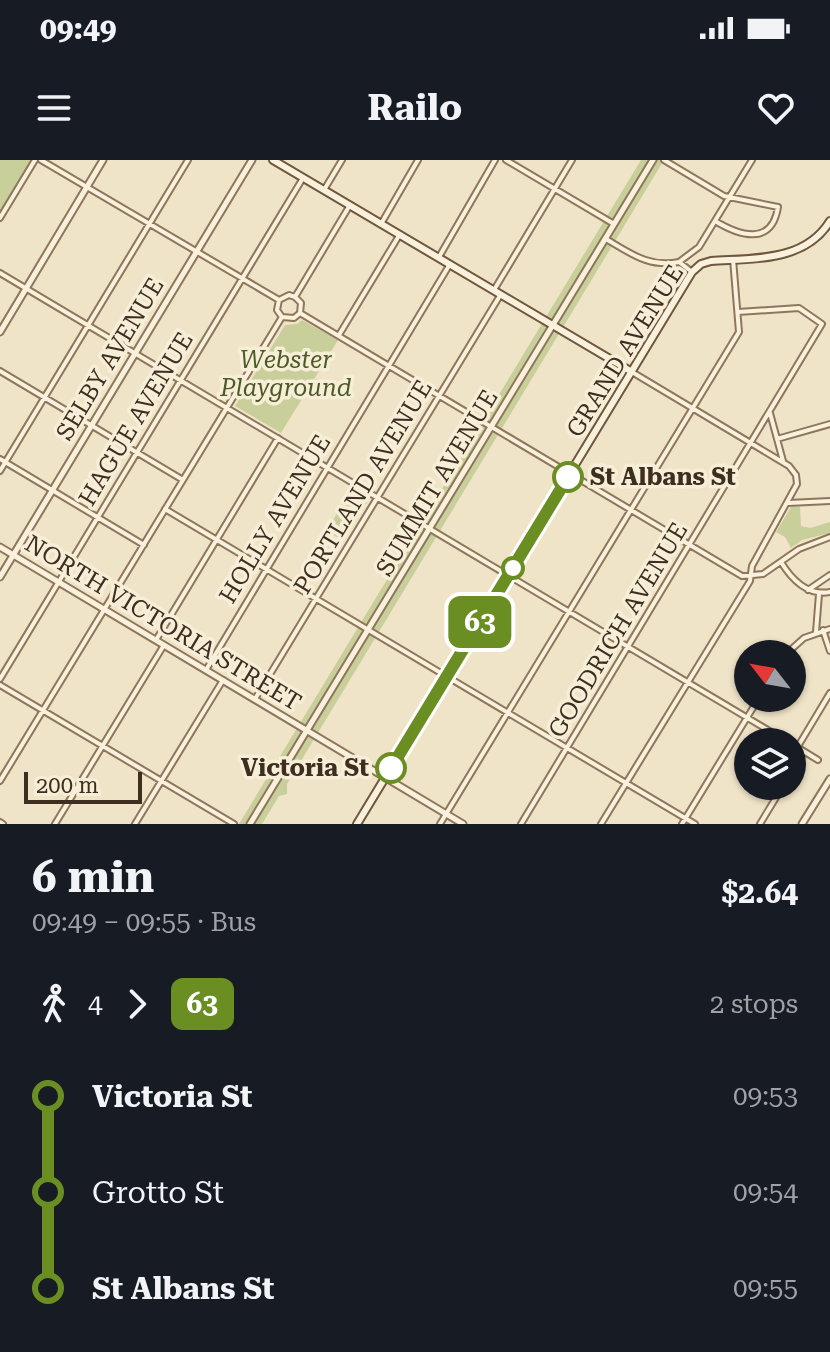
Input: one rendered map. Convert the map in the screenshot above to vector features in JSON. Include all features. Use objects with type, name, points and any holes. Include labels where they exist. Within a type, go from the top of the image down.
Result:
[{"type":"main road","points":[[273,160],[632,372]]},
{"type":"main road","name":"GRAND AVENUE","points":[[357,824],[692,272],[706,262],[796,251],[817,238],[830,221]]},
{"type":"street","points":[[0,218],[35,160]]},
{"type":"street","points":[[41,160],[279,300]]},
{"type":"street","points":[[0,332],[103,160]]},
{"type":"street","points":[[0,471],[3,460],[45,398],[188,160]]},
{"type":"street","name":"SELBY AVENUE","points":[[0,577],[252,160]]},
{"type":"street","points":[[324,190],[342,160]]},
{"type":"street","points":[[381,224],[418,160]]},
{"type":"street","points":[[439,257],[495,160]]},
{"type":"street","points":[[506,160],[614,224]]},
{"type":"street","name":"PORTLAND AVENUE","points":[[255,699],[439,395],[572,160]]},
{"type":"street","name":"SUMMIT AVENUE","points":[[250,824],[653,160]]},
{"type":"street","points":[[664,160],[729,197],[778,207],[773,225],[765,232],[738,234],[715,221]]},
{"type":"street","points":[[606,239],[650,263],[679,262],[697,249],[752,160]]},
{"type":"street","name":"HAGUE AVENUE","points":[[0,682],[303,178]]},
{"type":"street","points":[[295,297],[350,205]]},
{"type":"street","points":[[339,336],[400,234]]},
{"type":"street","points":[[440,824],[739,332],[733,259]]},
{"type":"street","points":[[679,262],[692,272]]},
{"type":"street","name":"HOLLY AVENUE","points":[[205,670],[450,264]]},
{"type":"street","points":[[0,273],[765,728]]},
{"type":"street","points":[[285,295],[295,297],[301,303],[300,313],[294,318],[282,317],[277,310],[279,300],[285,295]]},
{"type":"street","name":"GOODRICH AVENUE","points":[[521,824],[752,444],[822,322],[799,308],[738,312]]},
{"type":"street","points":[[300,313],[742,576],[763,574],[799,549],[830,537]]},
{"type":"street","points":[[0,781],[282,317]]},
{"type":"street","points":[[0,371],[183,480]]},
{"type":"street","points":[[601,824],[751,577],[752,566],[797,488],[792,468],[632,372]]},
{"type":"street","points":[[770,413],[783,463]]},
{"type":"street","points":[[777,439],[830,424]]},
{"type":"street","points":[[156,640],[278,438]]},
{"type":"street","points":[[3,460],[144,545]]},
{"type":"street","points":[[788,503],[830,501]]},
{"type":"street","points":[[165,509],[567,747],[684,821],[695,824]]},
{"type":"street","name":"NORTH VICTORIA STREET","points":[[0,547],[463,824]]},
{"type":"street","points":[[781,562],[808,590],[819,594],[830,592]]},
{"type":"street","points":[[808,590],[830,575]]},
{"type":"street","points":[[816,633],[819,594]]},
{"type":"street","points":[[803,640],[830,629]]},
{"type":"street","points":[[823,630],[830,651]]},
{"type":"street","points":[[55,824],[164,645]]},
{"type":"street","points":[[135,824],[223,680]]},
{"type":"street","points":[[0,682],[234,824]]},
{"type":"street","points":[[804,728],[830,693]]},
{"type":"street","points":[[684,821],[750,712]]},
{"type":"street","points":[[806,753],[818,760]]},
{"type":"street","points":[[802,824],[830,779]]},
{"type":"street","points":[[760,824],[775,800]]},
{"type":"green space","points":[[0,160],[33,160],[0,213]]},
{"type":"green space","points":[[641,160],[664,160],[287,784],[287,794],[279,796],[262,824],[239,824]]},
{"type":"green space","name":"Webster Playground","points":[[302,320],[338,340],[313,381],[317,379],[325,386],[313,398],[305,394],[281,433],[235,406],[285,325],[297,324]]},
{"type":"green space","points":[[351,488],[369,499],[344,541],[327,531]]},
{"type":"green space","points":[[791,507],[800,507],[801,526],[810,528],[830,522],[830,533],[802,540],[791,548],[785,537],[776,532]]},
{"type":"bus line","name":"63","points":[[391,768],[568,477]]},
{"type":"place","name":"St Albans St","points":[[568,477]]},
{"type":"place","name":"Victoria St","points":[[391,768]]}]
